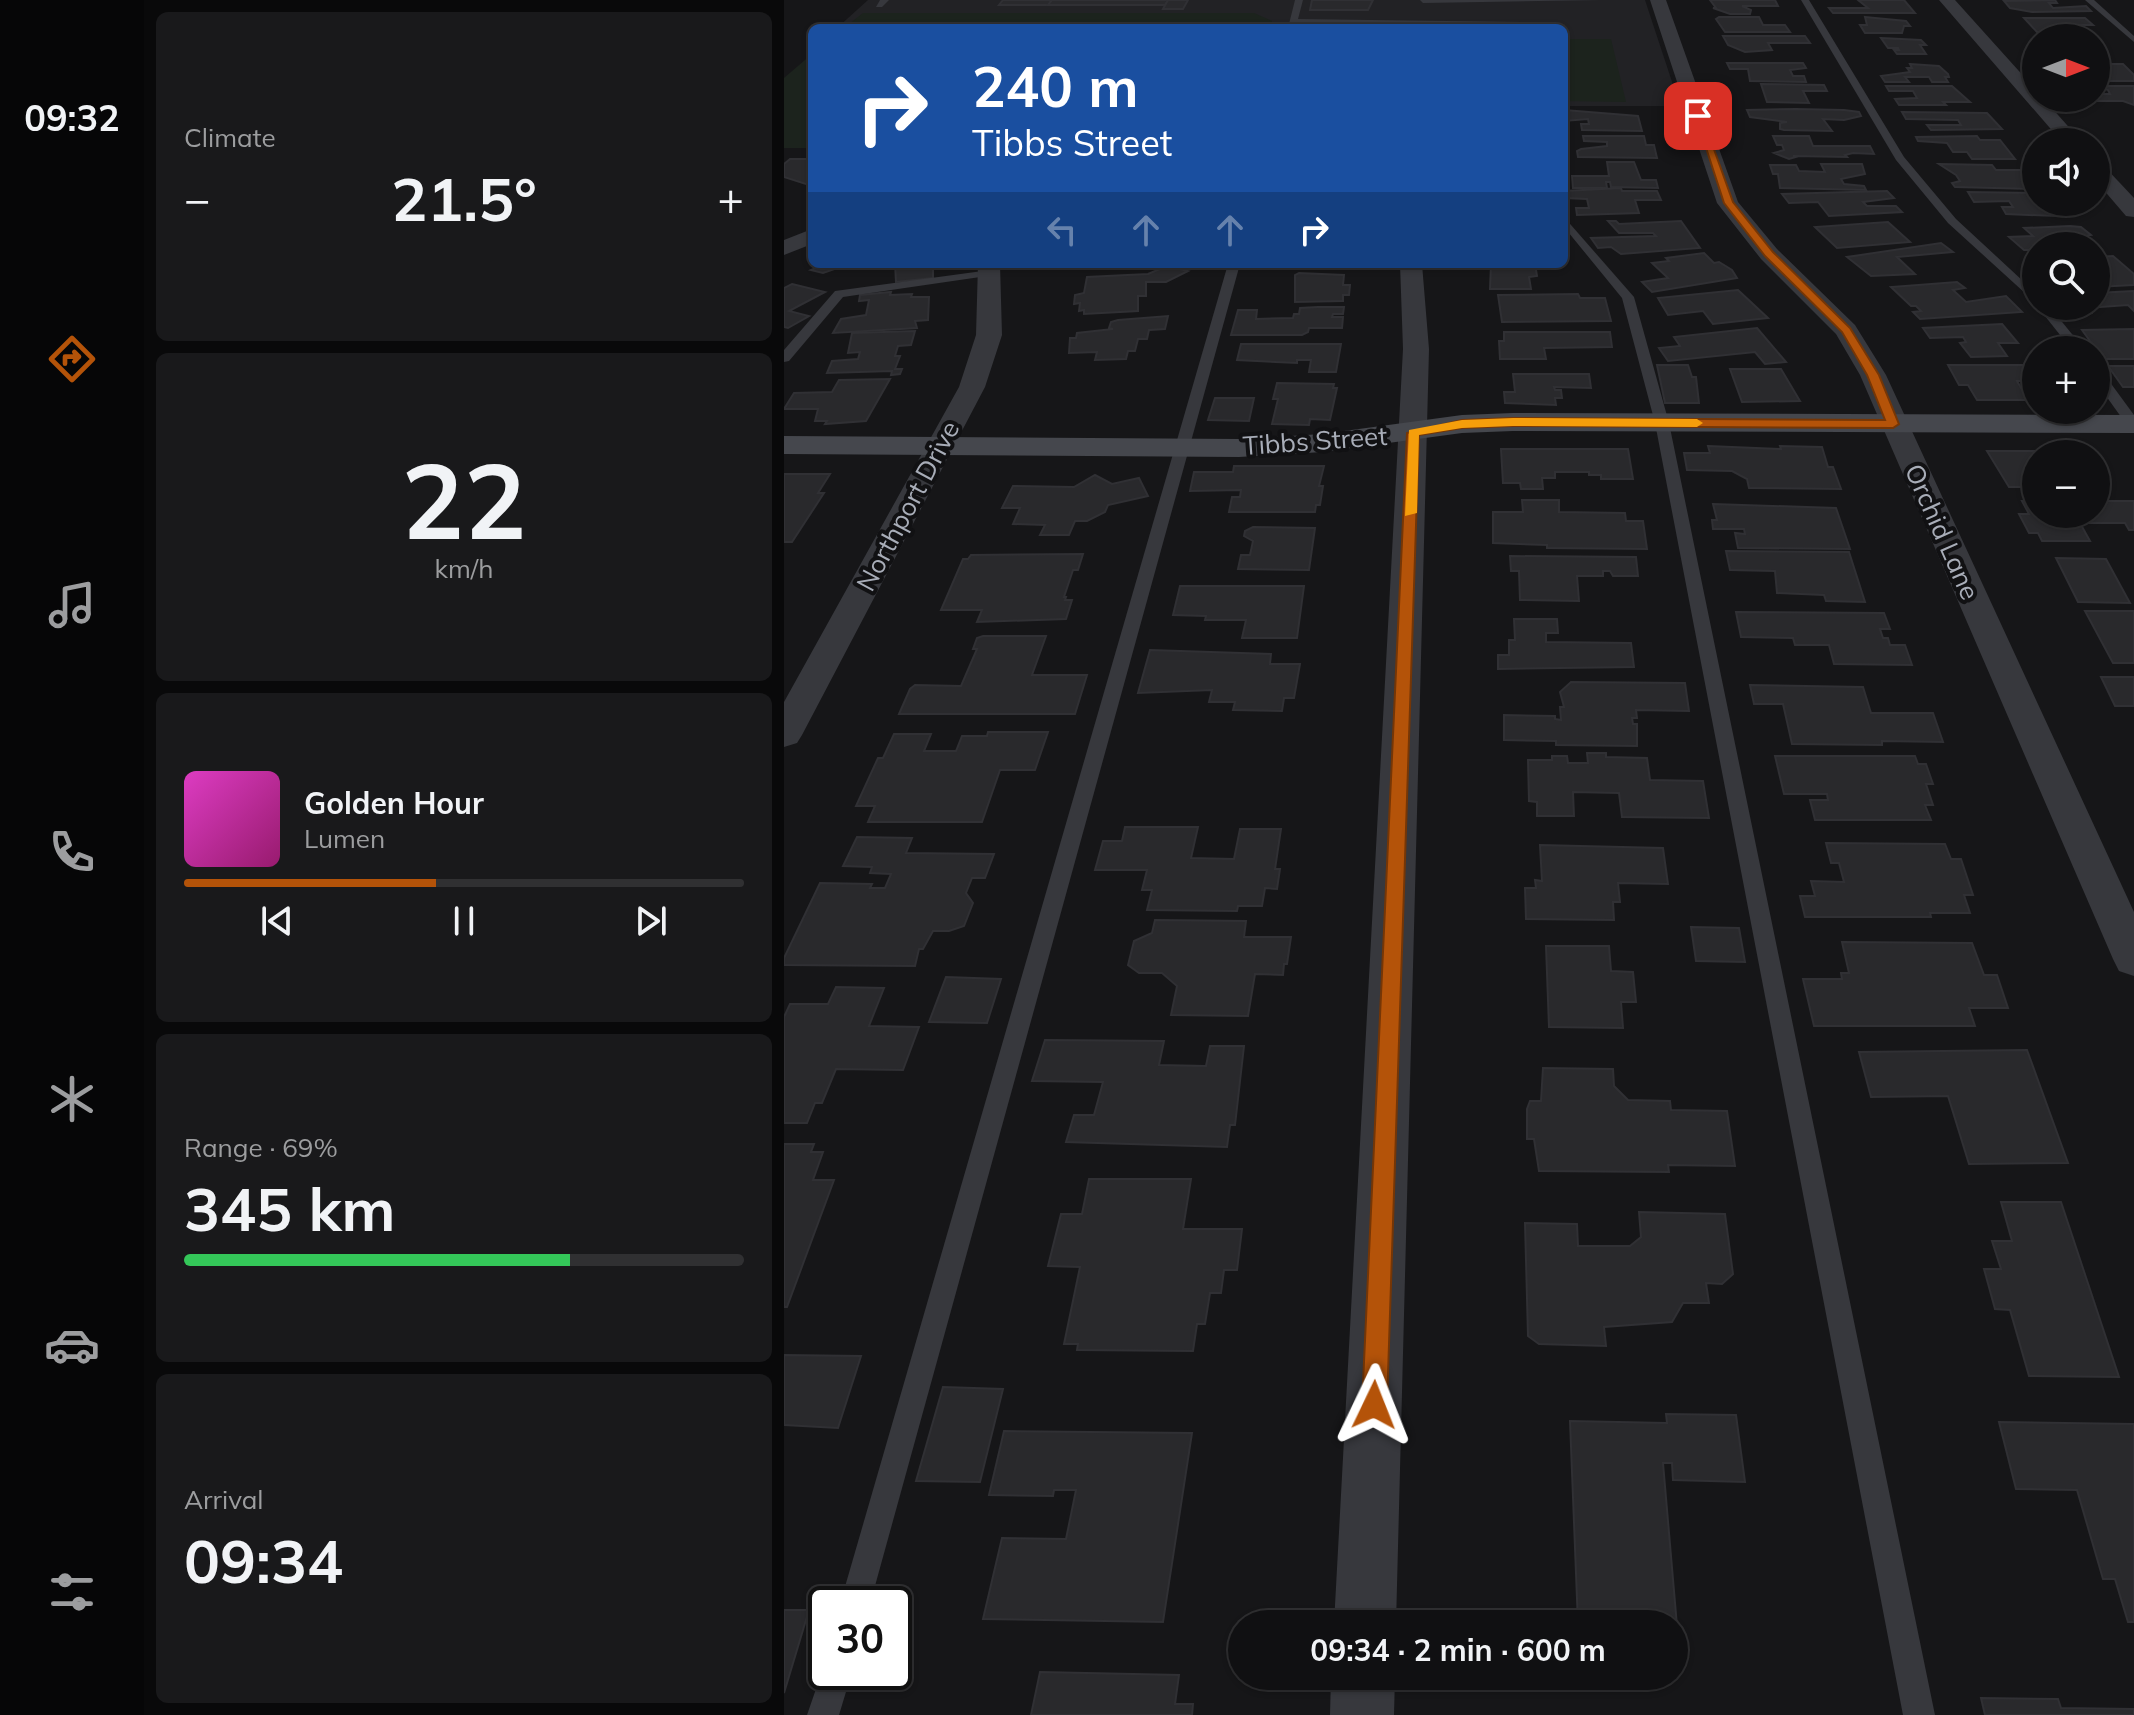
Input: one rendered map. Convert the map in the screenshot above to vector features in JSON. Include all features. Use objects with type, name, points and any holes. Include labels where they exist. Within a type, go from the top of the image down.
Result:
[{"type":"street","name":"Orchid Lane","points":[[1658,0],[1728,203],[1769,254],[1846,330],[1873,375],[2134,959]]},
{"type":"street","points":[[1947,0],[2060,128]]},
{"type":"street","points":[[2110,184],[2134,211]]},
{"type":"street","points":[[784,248],[808,238]]},
{"type":"street","name":"Northport Drive","points":[[784,735],[972,387],[989,335],[989,268]]},
{"type":"street","points":[[1366,1610],[1416,349],[1411,268]]},
{"type":"street","name":"Tibbs Street","points":[[784,445],[1182,447],[1322,443],[1462,424],[1500,423],[2134,424]]},
{"type":"street","points":[[1362,1715],[1363,1690]]},
{"type":"lane","points":[[1293,24],[1299,0]]},
{"type":"lane","points":[[1421,21],[1423,0],[1597,0]]},
{"type":"lane","points":[[1805,0],[1900,158],[1952,221],[2022,286]]},
{"type":"lane","points":[[2089,0],[2134,40]]},
{"type":"lane","points":[[1515,2],[1520,24]]},
{"type":"lane","points":[[1325,24],[1421,21],[1495,24]]},
{"type":"lane","points":[[1568,225],[1628,297],[1662,423],[1919,1715]]},
{"type":"lane","points":[[784,358],[839,294],[989,268]]},
{"type":"lane","points":[[860,1586],[1233,268]]},
{"type":"lane","points":[[2054,320],[2068,336]]},
{"type":"lane","points":[[2110,392],[2134,424]]},
{"type":"lane","points":[[823,1715],[831,1690]]},
{"type":"shaded area","points":[[868,0],[1645,0],[1680,106],[1568,106],[1568,24],[841,24]]},
{"type":"shaded area","points":[[863,13],[1254,13],[1272,21],[1271,24],[849,24]]},
{"type":"shaded area","points":[[1568,39],[1611,39],[1626,102],[1568,101]]},
{"type":"shaded area","points":[[808,57],[808,148],[784,148],[784,78]]},
{"type":"building","points":[[1003,0],[1052,0],[1048,5],[999,5]]},
{"type":"building","points":[[1052,0],[1168,0],[1165,5],[1048,5]]},
{"type":"building","points":[[1168,0],[1188,0],[1183,9],[1163,9]]},
{"type":"building","points":[[1312,0],[1373,0],[1368,10],[1310,10]]},
{"type":"building","points":[[1710,0],[1775,0],[1778,6],[1742,6],[1751,10],[1750,14],[1730,14],[1713,8],[1716,8]]},
{"type":"building","points":[[1858,0],[1904,0],[1915,13],[1833,13],[1829,8],[1868,8]]},
{"type":"building","points":[[2055,0],[2057,3],[2049,3],[2053,8],[2086,6],[2091,11],[2032,12],[2010,8],[2004,1]]},
{"type":"building","points":[[1759,17],[1763,25],[1785,25],[1790,32],[1725,32],[1716,19]]},
{"type":"building","points":[[1865,17],[1906,21],[1910,26],[1904,26],[1902,33],[1865,33],[1860,25],[1867,25]]},
{"type":"building","points":[[2024,18],[2085,18],[2092,24],[2030,24]]},
{"type":"building","points":[[1723,36],[1805,36],[1810,43],[1768,43],[1772,50],[1745,52],[1728,45]]},
{"type":"building","points":[[1881,38],[1921,40],[1926,45],[1920,45],[1926,54],[1897,54],[1894,50],[1898,48],[1888,48]]},
{"type":"building","points":[[1727,63],[1803,63],[1806,68],[1790,70],[1793,76],[1804,76],[1806,82],[1750,81],[1748,69],[1730,69]]},
{"type":"building","points":[[1910,64],[1939,66],[1948,74],[1949,77],[1945,77],[1948,82],[1932,82],[1929,77],[1905,77],[1909,82],[1885,82],[1881,76],[1910,72],[1907,68],[1912,68]]},
{"type":"building","points":[[2110,64],[2123,64],[2134,75],[2134,81],[2110,81]]},
{"type":"building","points":[[1761,84],[1824,85],[1827,91],[1803,91],[1809,103],[1767,102]]},
{"type":"building","points":[[1886,86],[1952,86],[1970,102],[1899,105],[1895,99],[1917,98],[1913,91],[1889,91]]},
{"type":"building","points":[[2110,86],[2134,86],[2134,105],[2110,101]]},
{"type":"building","points":[[1568,110],[1638,116],[1642,131],[1582,130],[1581,124],[1589,124],[1588,119],[1568,121]]},
{"type":"building","points":[[1747,110],[1844,110],[1859,112],[1861,116],[1844,120],[1823,119],[1832,131],[1784,130],[1780,129],[1780,123],[1787,122],[1750,117]]},
{"type":"building","points":[[1902,112],[1987,113],[2002,129],[1931,130],[1927,125],[1961,125],[1958,120],[1906,119]]},
{"type":"building","points":[[1583,136],[1644,136],[1646,145],[1654,145],[1657,158],[1578,157],[1577,151],[1581,149],[1607,146],[1607,142],[1584,141]]},
{"type":"building","points":[[1773,136],[1809,136],[1813,146],[1870,146],[1874,154],[1793,156],[1796,157],[1789,159],[1774,153],[1784,150],[1782,145],[1777,145]]},
{"type":"building","points":[[1977,136],[1980,140],[2000,140],[2015,159],[1972,159],[1967,152],[1953,152],[1947,143],[1918,141],[1916,137]]},
{"type":"building","points":[[790,159],[808,159],[808,185],[784,177],[784,164]]},
{"type":"building","points":[[1607,162],[1634,162],[1641,180],[1656,180],[1658,188],[1611,187],[1610,182],[1606,182],[1607,188],[1573,188],[1572,176],[1609,176]]},
{"type":"building","points":[[1821,164],[1862,164],[1865,174],[1841,179],[1844,184],[1864,186],[1866,190],[1780,188],[1778,174],[1773,174],[1770,165],[1796,165],[1799,171],[1825,172]]},
{"type":"building","points":[[1939,164],[1992,165],[1996,170],[2022,170],[2022,189],[1955,187],[1952,183],[1960,181]]},
{"type":"building","points":[[1621,188],[1622,191],[1657,191],[1661,200],[1635,200],[1639,213],[1577,215],[1576,208],[1589,208],[1587,199],[1568,198],[1568,191]]},
{"type":"building","points":[[1887,191],[1894,198],[1863,202],[1867,206],[1896,206],[1902,212],[1829,216],[1818,202],[1789,203],[1782,194]]},
{"type":"building","points":[[1968,192],[2022,193],[2022,215],[2006,214],[2002,207],[2013,207],[2009,201],[1974,202]]},
{"type":"building","points":[[1608,221],[1619,224],[1681,221],[1700,248],[1621,254],[1611,247],[1598,248],[1591,238],[1656,236],[1653,233],[1619,233]]},
{"type":"building","points":[[1888,222],[1910,242],[1837,248],[1815,227]]},
{"type":"building","points":[[2070,226],[2081,227],[2087,232],[2028,232],[2024,228]]},
{"type":"building","points":[[2022,236],[2022,248],[2009,237]]},
{"type":"building","points":[[1941,243],[1953,252],[1897,257],[1915,274],[1871,276],[1847,257]]},
{"type":"building","points":[[1704,253],[1714,263],[1719,262],[1732,270],[1737,278],[1652,292],[1642,282],[1668,278],[1652,263]]},
{"type":"building","points":[[2110,256],[2134,274],[2134,285],[2110,286]]},
{"type":"building","points":[[816,268],[837,268],[823,273],[811,270]]},
{"type":"building","points":[[895,268],[933,268],[933,278],[896,282]]},
{"type":"building","points":[[1162,268],[1188,271],[1166,282],[1146,282],[1146,296],[1138,296],[1138,311],[1084,314],[1084,310],[1079,311],[1080,303],[1074,304],[1075,295],[1084,293],[1087,277],[1148,274]]},
{"type":"building","points":[[1491,268],[1536,268],[1537,276],[1529,277],[1531,289],[1490,289]]},
{"type":"building","points":[[1295,275],[1344,275],[1343,285],[1350,285],[1349,295],[1343,295],[1343,301],[1295,302]]},
{"type":"building","points":[[1957,282],[1965,288],[1953,290],[1966,302],[2006,296],[2022,312],[1920,319],[1913,312],[1921,311],[1891,287]]},
{"type":"building","points":[[792,284],[825,292],[789,311],[809,316],[788,328],[784,327],[784,288]]},
{"type":"building","points":[[1738,290],[1768,318],[1713,324],[1703,311],[1668,315],[1658,298]]},
{"type":"building","points":[[2134,291],[2134,311],[2128,305],[2110,306],[2110,292]]},
{"type":"building","points":[[891,292],[890,295],[929,297],[928,320],[915,321],[917,328],[833,333],[841,319],[866,315],[869,300],[859,301],[860,295]]},
{"type":"building","points":[[1578,294],[1580,298],[1605,298],[1611,321],[1502,322],[1498,295]]},
{"type":"building","points":[[1344,307],[1343,314],[1333,314],[1332,317],[1343,317],[1342,328],[1309,328],[1302,335],[1231,335],[1238,310],[1257,310],[1256,319],[1293,318],[1294,314],[1299,314],[1300,308]]},
{"type":"building","points":[[1168,316],[1165,329],[1149,330],[1147,339],[1138,339],[1135,351],[1128,351],[1126,359],[1095,360],[1097,352],[1069,353],[1070,338],[1076,338],[1077,333],[1113,329],[1109,328],[1111,322],[1118,320]]},
{"type":"building","points":[[2002,324],[2018,343],[1998,343],[2007,356],[1971,357],[1960,343],[1966,342],[1963,337],[1930,338],[1923,328]]},
{"type":"building","points":[[1757,328],[1786,362],[1765,364],[1755,352],[1668,361],[1659,348],[1680,346],[1674,337]]},
{"type":"building","points":[[2134,329],[2134,359],[2110,359],[2110,336],[2086,336],[2082,330]]},
{"type":"building","points":[[915,331],[911,345],[898,346],[895,356],[900,356],[895,369],[902,369],[900,374],[891,375],[892,371],[827,373],[832,361],[858,359],[860,352],[848,353],[852,333]]},
{"type":"building","points":[[1504,332],[1610,332],[1612,347],[1544,348],[1546,359],[1500,359],[1499,341],[1504,341]]},
{"type":"building","points":[[1241,344],[1341,344],[1336,372],[1309,372],[1311,360],[1297,360],[1297,363],[1237,360]]},
{"type":"building","points":[[1657,365],[1688,365],[1692,377],[1696,377],[1699,403],[1665,403]]},
{"type":"building","points":[[1948,365],[2022,365],[2022,381],[2017,381],[2022,390],[2022,400],[1977,400],[1968,385],[1959,385]]},
{"type":"building","points":[[2110,366],[2134,366],[2134,387],[2123,387]]},
{"type":"building","points":[[1730,369],[1781,369],[1800,401],[1742,402]]},
{"type":"building","points":[[1513,374],[1589,374],[1591,388],[1554,387],[1561,390],[1562,398],[1555,398],[1556,405],[1505,403],[1504,392],[1515,392]]},
{"type":"building","points":[[890,379],[866,421],[825,424],[827,421],[815,421],[818,409],[784,409],[794,393],[832,392],[839,380]]},
{"type":"building","points":[[1277,383],[1334,384],[1333,388],[1337,388],[1330,420],[1310,419],[1309,425],[1272,424],[1278,399],[1273,399]]},
{"type":"building","points":[[1215,398],[1254,398],[1249,421],[1208,420]]},
{"type":"building","points":[[1708,446],[1822,447],[1828,467],[1833,467],[1841,489],[1749,488],[1747,479],[1732,471],[1687,470],[1684,453],[1710,453]]},
{"type":"building","points":[[1501,449],[1628,449],[1633,479],[1601,479],[1601,475],[1589,475],[1589,472],[1555,472],[1555,478],[1542,478],[1543,489],[1521,489],[1520,483],[1503,483]]},
{"type":"building","points":[[1987,451],[2022,451],[2022,487],[2009,487]]},
{"type":"building","points":[[1234,466],[1324,466],[1319,486],[1323,486],[1320,505],[1316,505],[1315,512],[1229,512],[1232,497],[1240,497],[1241,490],[1190,491],[1194,472],[1233,472]]},
{"type":"building","points":[[784,474],[830,474],[818,493],[824,493],[792,542],[784,542]]},
{"type":"building","points":[[1095,475],[1112,484],[1139,478],[1148,496],[1108,505],[1105,512],[1087,521],[1075,521],[1069,535],[1040,535],[1045,525],[1013,524],[1020,508],[1002,508],[1013,486],[1074,487]]},
{"type":"building","points":[[1522,500],[1559,500],[1559,512],[1625,513],[1626,521],[1643,521],[1647,549],[1547,548],[1547,545],[1493,543],[1493,512],[1523,512]]},
{"type":"building","points":[[2110,501],[2134,501],[2134,530],[2129,530],[2125,523],[2110,523]]},
{"type":"building","points":[[1713,504],[1836,508],[1850,549],[1738,548],[1735,533],[1745,534],[1744,529],[1713,529],[1712,520],[1717,520]]},
{"type":"building","points":[[1253,527],[1315,528],[1309,570],[1238,569],[1241,555],[1250,555],[1253,541],[1244,536],[1245,531]]},
{"type":"building","points":[[2026,528],[2083,528],[2090,541],[2042,541],[2038,533],[2029,533]]},
{"type":"building","points":[[1726,551],[1849,552],[1865,602],[1826,601],[1824,595],[1777,593],[1775,571],[1730,570]]},
{"type":"building","points":[[1083,554],[1078,570],[1073,570],[1064,597],[1065,600],[1072,600],[1066,619],[977,622],[982,610],[941,610],[963,559],[971,555]]},
{"type":"building","points":[[1510,556],[1636,557],[1638,576],[1613,576],[1610,571],[1603,571],[1603,576],[1577,576],[1579,601],[1520,600],[1519,571],[1511,571]]},
{"type":"building","points":[[2056,558],[2106,559],[2130,603],[2078,602]]},
{"type":"building","points":[[1180,586],[1304,586],[1297,638],[1242,638],[1246,620],[1205,620],[1206,616],[1173,615]]},
{"type":"building","points":[[2085,611],[2134,611],[2134,663],[2113,663]]},
{"type":"building","points":[[1736,612],[1884,613],[1890,629],[1880,629],[1883,638],[1888,638],[1890,645],[1905,645],[1912,665],[1834,664],[1829,645],[1795,645],[1793,638],[1741,637]]},
{"type":"building","points":[[1514,619],[1557,619],[1558,633],[1546,633],[1546,642],[1631,643],[1634,667],[1498,669],[1498,655],[1509,655],[1509,640],[1515,640]]},
{"type":"building","points":[[1046,636],[1032,675],[1087,675],[1075,714],[899,714],[910,689],[915,685],[961,686],[977,649],[973,649],[977,638]]},
{"type":"building","points":[[1150,650],[1271,654],[1270,664],[1300,664],[1294,698],[1284,698],[1282,711],[1233,710],[1235,702],[1209,702],[1212,690],[1138,693]]},
{"type":"building","points":[[2101,677],[2134,677],[2134,706],[2115,706]]},
{"type":"building","points":[[1571,682],[1685,683],[1689,711],[1636,710],[1637,718],[1632,718],[1633,724],[1637,724],[1637,746],[1556,745],[1556,741],[1504,740],[1504,715],[1555,716],[1555,719],[1561,720],[1560,707],[1564,707],[1560,692]]},
{"type":"building","points":[[1750,685],[1863,687],[1871,713],[1933,713],[1943,742],[1792,744],[1783,704],[1754,704]]},
{"type":"building","points":[[988,732],[1048,732],[1035,770],[1000,770],[982,822],[868,822],[875,806],[856,806],[878,758],[883,758],[894,734],[931,734],[924,751],[956,751],[962,736],[987,736]]},
{"type":"building","points":[[1587,753],[1606,753],[1606,757],[1647,758],[1650,780],[1703,781],[1709,818],[1622,817],[1619,793],[1573,792],[1574,816],[1537,816],[1537,802],[1529,801],[1528,760],[1552,760],[1552,756],[1567,756],[1568,763],[1588,763]]},
{"type":"building","points":[[1775,756],[1915,756],[1918,764],[1926,764],[1933,784],[1926,784],[1933,805],[1925,805],[1931,820],[1815,820],[1810,800],[1828,800],[1827,794],[1784,794]]},
{"type":"building","points":[[1125,827],[1198,827],[1191,858],[1234,859],[1240,829],[1281,829],[1275,869],[1280,869],[1277,889],[1265,888],[1262,906],[1238,906],[1237,911],[1147,910],[1152,890],[1142,890],[1147,870],[1095,870],[1103,841],[1122,841]]},
{"type":"building","points":[[857,837],[912,838],[906,853],[994,854],[985,878],[972,878],[966,893],[973,903],[964,926],[949,931],[933,931],[923,949],[919,949],[915,966],[784,965],[784,958],[820,883],[872,884],[870,888],[885,888],[891,874],[870,873],[872,867],[843,866]]},
{"type":"building","points":[[1826,843],[1945,844],[1951,859],[1961,859],[1973,895],[1964,895],[1970,913],[1930,913],[1931,917],[1805,917],[1800,896],[1815,896],[1811,881],[1844,882],[1839,863],[1831,863]]},
{"type":"building","points":[[1540,845],[1663,848],[1668,884],[1618,883],[1620,902],[1613,902],[1614,920],[1526,919],[1525,888],[1536,888],[1535,880],[1542,881]]},
{"type":"building","points":[[1155,920],[1246,921],[1244,937],[1291,937],[1283,975],[1255,974],[1248,1016],[1171,1015],[1177,986],[1162,973],[1139,973],[1128,965],[1134,941],[1152,933]]},
{"type":"building","points":[[1691,927],[1739,928],[1745,962],[1696,961]]},
{"type":"building","points":[[1842,942],[1972,943],[1984,975],[1997,975],[2008,1008],[1969,1008],[1975,1026],[1814,1026],[1803,979],[1842,979],[1841,973],[1849,973]]},
{"type":"building","points":[[1546,946],[1609,946],[1611,971],[1633,972],[1636,1002],[1621,1002],[1623,1028],[1549,1027]]},
{"type":"building","points":[[946,977],[1001,979],[987,1023],[929,1022]]},
{"type":"building","points":[[836,987],[884,988],[869,1026],[919,1027],[903,1070],[836,1069],[822,1103],[815,1103],[807,1123],[784,1123],[784,1017],[790,1004],[828,1004]]},
{"type":"building","points":[[1045,1040],[1164,1041],[1159,1065],[1206,1066],[1210,1046],[1244,1046],[1235,1125],[1230,1125],[1227,1147],[1066,1142],[1074,1115],[1094,1115],[1103,1082],[1032,1081]]},
{"type":"building","points":[[2027,1050],[2068,1163],[1969,1164],[1948,1096],[1871,1097],[1859,1052]]},
{"type":"building","points":[[1543,1068],[1613,1069],[1614,1086],[1628,1100],[1670,1101],[1671,1110],[1727,1111],[1735,1166],[1668,1165],[1669,1172],[1539,1171],[1534,1139],[1527,1139],[1527,1109],[1530,1101],[1541,1101]]},
{"type":"building","points":[[784,1144],[814,1144],[811,1152],[823,1152],[813,1180],[834,1180],[787,1307],[784,1307]]},
{"type":"building","points":[[1089,1179],[1191,1179],[1183,1229],[1242,1229],[1237,1270],[1224,1270],[1221,1293],[1210,1293],[1205,1324],[1197,1324],[1193,1351],[1077,1350],[1078,1344],[1064,1344],[1080,1267],[1048,1266],[1061,1214],[1082,1214]]},
{"type":"building","points":[[2001,1202],[2061,1202],[2119,1377],[2029,1376],[2010,1310],[1995,1309],[1984,1269],[2001,1269],[1992,1241],[2012,1241]]},
{"type":"building","points":[[1639,1212],[1725,1214],[1733,1274],[1722,1284],[1706,1283],[1709,1303],[1683,1303],[1672,1322],[1604,1327],[1606,1346],[1539,1344],[1528,1336],[1525,1223],[1577,1224],[1578,1246],[1630,1246],[1641,1237]]},
{"type":"building","points":[[784,1355],[861,1356],[838,1428],[784,1425]]},
{"type":"building","points":[[943,1387],[1003,1389],[980,1482],[916,1481]]},
{"type":"building","points":[[1666,1414],[1736,1415],[1745,1482],[1673,1480],[1672,1463],[1663,1463],[1676,1610],[1577,1610],[1570,1421],[1667,1423]]},
{"type":"building","points":[[1999,1422],[2134,1424],[2134,1622],[2128,1622],[2115,1579],[2103,1579],[2077,1490],[2016,1489]]},
{"type":"building","points":[[1004,1431],[1192,1433],[1163,1622],[983,1619],[1002,1538],[1066,1539],[1076,1490],[1054,1490],[1053,1496],[989,1495]]},
{"type":"building","points":[[784,1610],[808,1610],[808,1613],[784,1693]]},
{"type":"building","points":[[1040,1672],[1179,1675],[1175,1704],[1193,1704],[1192,1715],[1031,1715]]},
{"type":"building","points":[[1981,1698],[2058,1699],[2061,1708],[2134,1709],[2134,1715],[1985,1715]]},
{"type":"slow traffic","points":[[1410,513],[1413,433],[1462,424],[1513,422],[1697,423]]},
{"type":"route","points":[[1374,1405],[1413,433],[1462,424],[1513,422],[1893,424],[1873,375],[1846,330],[1769,254],[1728,203],[1698,116]]}]
